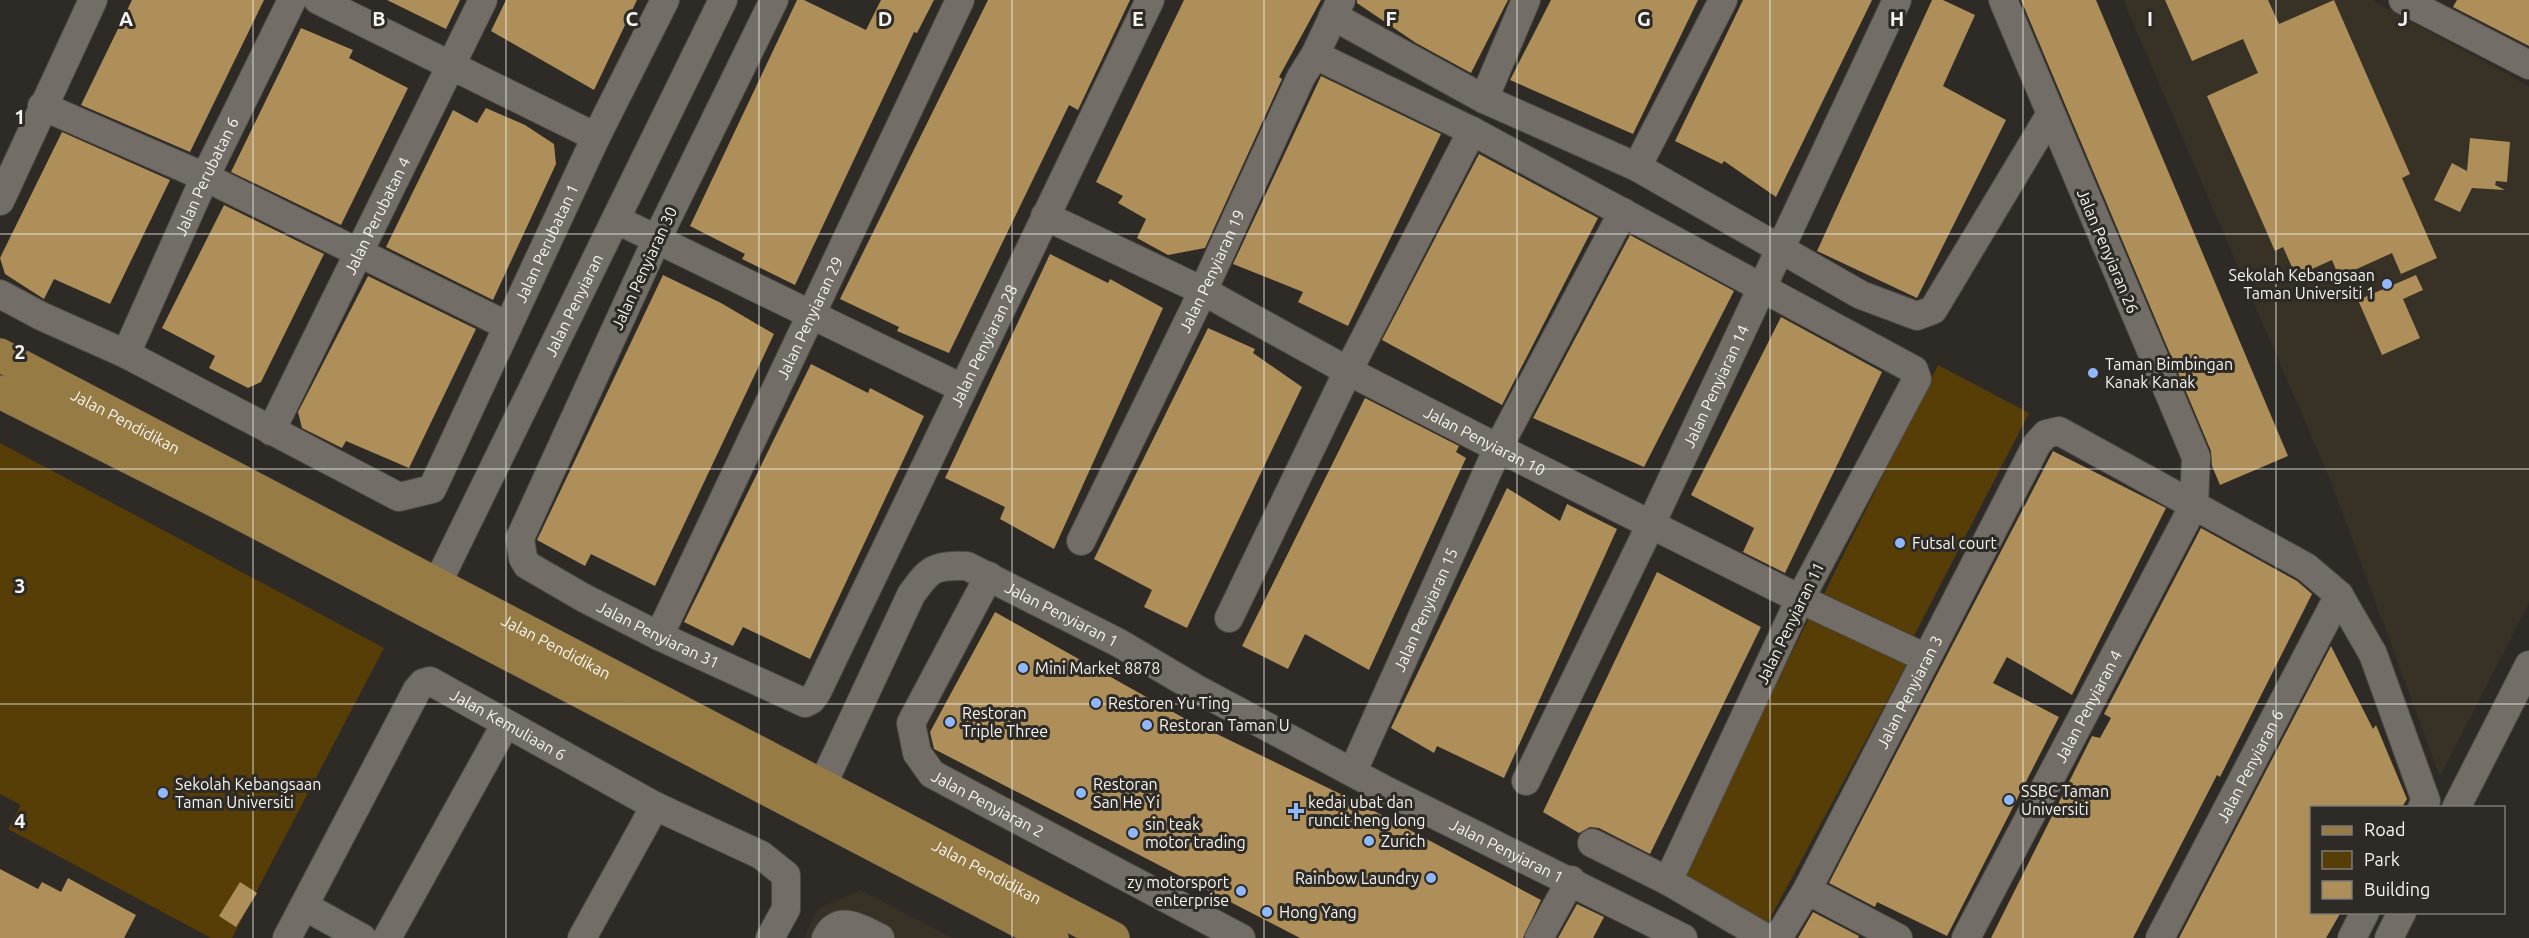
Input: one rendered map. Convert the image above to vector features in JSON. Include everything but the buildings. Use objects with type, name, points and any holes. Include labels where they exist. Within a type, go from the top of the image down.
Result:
[{"type":"main road","name":"Jalan Pendidikan","points":[[0,355],[432,599]]},
{"type":"main road","name":"Jalan Pendidikan","points":[[0,392],[432,599],[609,672],[1052,938]]},
{"type":"main road","name":"Jalan Pendidikan","points":[[816,797],[1113,938]]},
{"type":"street","points":[[0,201],[93,0]]},
{"type":"street","name":"Jalan Perubatan 6","points":[[126,354],[205,177],[292,0]]},
{"type":"street","points":[[318,0],[596,137]]},
{"type":"street","name":"Jalan Perubatan 4","points":[[271,431],[483,0]]},
{"type":"street","name":"Jalan Perubatan 1","points":[[271,431],[399,497],[432,489],[596,137],[665,0]]},
{"type":"street","name":"Jalan Penyiaran","points":[[432,599],[723,0]]},
{"type":"street","name":"Jalan Penyiaran 30","points":[[520,538],[656,241],[774,0]]},
{"type":"street","name":"Jalan Penyiaran 29","points":[[659,636],[960,0]]},
{"type":"street","name":"Jalan Penyiaran 28","points":[[817,692],[1150,0]]},
{"type":"street","points":[[1484,99],[1526,0]]},
{"type":"street","points":[[1637,167],[1723,0]]},
{"type":"street","name":"Jalan Penyiaran 14","points":[[1526,781],[1651,524],[1897,0]]},
{"type":"street","name":"Jalan Penyiaran 26","points":[[2003,0],[2196,457],[2194,505]]},
{"type":"street","points":[[2403,0],[2441,8],[2529,65]]},
{"type":"street","points":[[1337,8],[1484,99],[1637,167],[1861,295],[1917,316],[1933,310],[2050,115]]},
{"type":"street","name":"Jalan Penyiaran 19","points":[[1081,541],[1203,291],[1301,77],[1315,55],[1337,8]]},
{"type":"street","points":[[1315,55],[1472,131],[1762,288]]},
{"type":"street","points":[[42,106],[205,177],[508,326]]},
{"type":"street","points":[[1229,618],[1348,371],[1472,131]]},
{"type":"street","name":"Jalan Penyiaran 15","points":[[1353,771],[1498,448],[1623,212]]},
{"type":"street","name":"Jalan Penyiaran 10","points":[[1045,216],[1203,291],[1348,371],[1498,448],[1800,599],[1926,658]]},
{"type":"street","points":[[617,220],[656,241],[962,388]]},
{"type":"street","name":"Jalan Penyiaran 11","points":[[1668,881],[1800,599],[1917,379],[1914,370],[1762,288]]},
{"type":"street","points":[[0,294],[41,316],[126,354],[271,431]]},
{"type":"street","name":"Jalan Penyiaran 3","points":[[1778,938],[1807,890],[2037,444],[2046,434],[2059,431],[2194,505]]},
{"type":"street","points":[[2194,505],[2306,567],[2339,596],[2373,654],[2424,804]]},
{"type":"street","name":"Jalan Penyiaran 4","points":[[1966,938],[2194,505]]},
{"type":"street","name":"Jalan Penyiaran 31","points":[[520,538],[523,558],[527,565],[584,598],[799,702],[808,702],[817,692]]},
{"type":"street","name":"Jalan Penyiaran 1","points":[[816,797],[911,595],[925,575],[943,565],[967,566],[1119,643],[1195,688],[1353,771],[1571,880],[1675,936]]},
{"type":"street","name":"Jalan Penyiaran 2","points":[[988,576],[911,723],[917,753],[932,774],[1242,938]]},
{"type":"street","name":"Jalan Penyiaran 6","points":[[2160,938],[2339,596]]},
{"type":"street","points":[[2457,806],[2529,665]]},
{"type":"street","name":"Jalan Kemuliaan 6","points":[[287,938],[423,683],[430,681],[505,725],[655,806],[761,855],[786,874],[786,909],[770,938]]},
{"type":"street","points":[[387,938],[505,725]]},
{"type":"street","points":[[582,938],[655,806]]},
{"type":"street","points":[[1592,843],[1668,881],[1766,938]]},
{"type":"street","points":[[1539,938],[1571,880]]},
{"type":"street","points":[[1807,890],[1898,938]]},
{"type":"street","points":[[304,906],[362,938]]},
{"type":"street","points":[[2352,938],[2365,914]]},
{"type":"street","points":[[2389,938],[2401,914]]},
{"type":"street","points":[[826,938],[830,930],[852,923],[880,938]]},
{"type":"shaded area","name":"Sekolah Kebangsaan Taman Universiti 1","points":[[2123,0],[2372,0],[2529,86],[2529,603],[2440,777],[2331,482]]},
{"type":"shaded area","points":[[860,890],[953,938],[804,938],[818,909]]},
{"type":"green space","points":[[1938,365],[2029,413],[1914,636],[1824,594]]},
{"type":"green space","name":"Sekolah Kebangsaan Taman Universiti","points":[[0,443],[384,648],[232,938],[211,938],[8,829],[21,805],[0,794]]},
{"type":"green space","points":[[1809,618],[1908,662],[1767,924],[1681,875]]},
{"type":"place","name":"Sekolah Kebangsaan Taman Universiti 1","points":[[2387,284]]},
{"type":"place","name":"Taman Bimbingan Kanak Kanak","points":[[2093,373]]},
{"type":"place","name":"Futsal court","points":[[1900,543]]},
{"type":"place","name":"Mini Market 8878","points":[[1023,668]]},
{"type":"place","name":"Restoren Yu Ting","points":[[1096,703]]},
{"type":"place","name":"Restoran Triple Three","points":[[950,722]]},
{"type":"place","name":"Restoran Taman U","points":[[1147,725]]},
{"type":"place","name":"Sekolah Kebangsaan Taman Universiti","points":[[163,793]]},
{"type":"place","name":"Restoran San He Yi","points":[[1081,793]]},
{"type":"place","name":"SSBC Taman Universiti","points":[[2009,800]]},
{"type":"place","name":"kedai ubat dan runcit heng long","points":[[1296,811]]},
{"type":"place","name":"sin teak motor trading","points":[[1133,833]]},
{"type":"place","name":"Zurich","points":[[1369,841]]},
{"type":"place","name":"Rainbow Laundry","points":[[1431,878]]},
{"type":"place","name":"zy motorsport enterprise","points":[[1241,891]]},
{"type":"place","name":"Hong Yang","points":[[1267,912]]}]
